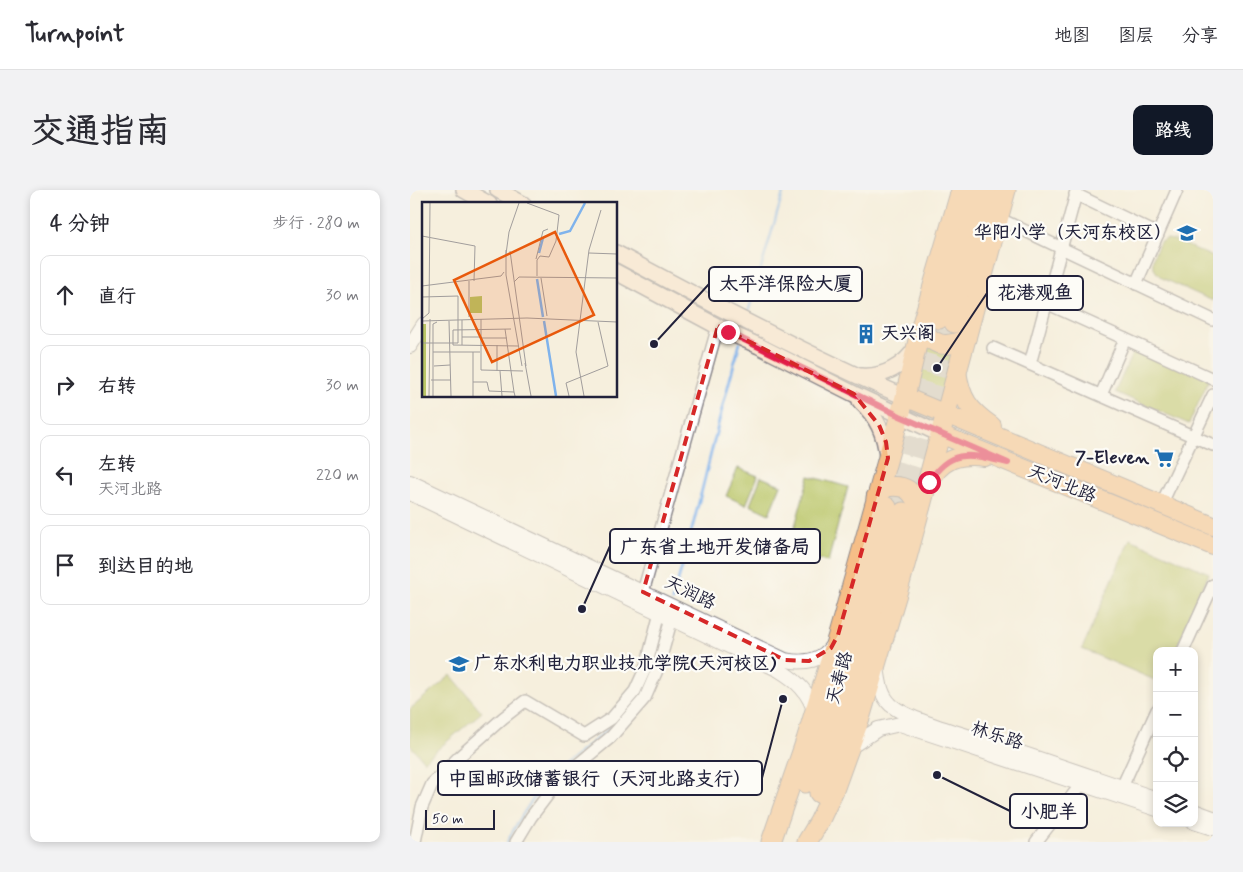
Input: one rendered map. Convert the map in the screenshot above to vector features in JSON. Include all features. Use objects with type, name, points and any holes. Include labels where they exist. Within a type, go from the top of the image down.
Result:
[{"type":"highway","points":[[807,842],[827,805],[843,769],[901,580],[896,506],[888,458],[905,397],[921,327],[961,190]]},
{"type":"highway","points":[[975,190],[946,321],[992,190]]},
{"type":"highway","points":[[771,842],[815,713],[838,635],[896,506],[940,434],[1006,190]]},
{"type":"highway","points":[[921,327],[927,337],[943,345],[953,345],[966,340]]},
{"type":"highway","name":"天寿路","points":[[775,842],[800,794],[829,716],[896,506]]},
{"type":"highway","name":"天寿路","points":[[798,842],[834,754],[896,506]]},
{"type":"main road","points":[[464,190],[486,202]]},
{"type":"main road","points":[[505,195],[519,202]]},
{"type":"main road","name":"天河北路","points":[[618,254],[734,316],[856,375],[1213,526]]},
{"type":"main road","name":"天河北路","points":[[618,273],[723,329],[900,416],[1008,463],[1213,546]]},
{"type":"main road","points":[[856,375],[870,377],[889,370],[907,359],[916,347]]},
{"type":"main road","points":[[957,371],[960,390],[967,404],[974,412],[1020,444]]},
{"type":"main road","points":[[854,394],[869,409],[880,425],[886,442],[888,458]]},
{"type":"main road","points":[[896,506],[929,482],[937,469],[954,458],[964,455],[975,456],[1008,463]]},
{"type":"street","points":[[1136,284],[1177,190]]},
{"type":"street","points":[[1030,364],[1076,192],[1158,234]]},
{"type":"street","points":[[998,218],[1213,320]]},
{"type":"street","points":[[1046,303],[1213,379]]},
{"type":"street","points":[[410,346],[422,327]]},
{"type":"street","points":[[643,592],[723,329]]},
{"type":"street","points":[[1101,396],[1126,339]]},
{"type":"street","points":[[993,348],[1213,445]]},
{"type":"street","points":[[1161,505],[1213,395]]},
{"type":"street","name":"天润路","points":[[410,482],[643,592],[668,611],[795,680],[805,690],[812,702],[815,713]]},
{"type":"street","name":"天润路","points":[[410,493],[668,611],[785,660],[796,662],[809,661],[821,656],[831,648],[838,635]]},
{"type":"street","points":[[1185,647],[1213,585]]},
{"type":"street","points":[[415,842],[422,807],[432,784],[460,756],[525,701],[584,736],[612,718],[635,691],[668,611]]},
{"type":"street","points":[[516,842],[531,817],[560,780],[611,738],[645,698],[658,668],[668,611]]},
{"type":"street","name":"林乐路","points":[[876,662],[878,680],[884,696],[889,703],[900,711],[1153,807]]},
{"type":"street","points":[[1122,787],[1153,719]]},
{"type":"street","name":"林乐路","points":[[843,769],[852,746],[878,729],[900,724],[1085,780],[1122,787],[1153,798]]},
{"type":"street","points":[[1036,842],[1085,780]]},
{"type":"street","points":[[1198,813],[1213,820]]},
{"type":"street","points":[[1198,822],[1213,820]]},
{"type":"highlighted area","points":[[718,326],[854,394],[879,425],[886,442],[888,458],[838,635],[831,648],[809,661],[785,660],[643,592]]},
{"type":"green space","points":[[1167,239],[1174,240],[1213,257],[1213,301],[1162,278],[1154,269],[1153,261],[1160,242]]},
{"type":"green space","points":[[1136,345],[1210,377],[1189,424],[1115,392]]},
{"type":"green space","points":[[929,346],[955,352],[942,393],[938,394],[922,390],[919,385]]},
{"type":"green space","points":[[738,468],[758,476],[746,505],[726,496]]},
{"type":"green space","points":[[809,476],[848,487],[828,562],[788,551]]},
{"type":"green space","points":[[761,477],[781,485],[769,514],[750,505]]},
{"type":"green space","points":[[1130,539],[1209,573],[1177,647],[1153,647],[1153,679],[1082,649]]},
{"type":"green space","points":[[451,675],[482,712],[424,761],[410,745],[410,709]]},
{"type":"waterway","points":[[747,316],[784,190]]},
{"type":"waterway","points":[[672,601],[740,343]]},
{"type":"waterway","points":[[629,706],[640,694],[648,675]]},
{"type":"waterway","points":[[507,842],[528,806],[548,781],[562,766],[614,723]]},
{"type":"tunnel","points":[[887,507],[939,319]]},
{"type":"tunnel","points":[[903,512],[954,323]]},
{"type":"place","name":"华阳小学（天河东校区）","points":[[1187,233]]},
{"type":"place","name":"天兴阁","points":[[866,334]]},
{"type":"place","name":"太平洋保险大厦","points":[[654,344]]},
{"type":"place","name":"花港观鱼","points":[[937,368]]},
{"type":"place","name":"7-Eleven","points":[[1164,458]]},
{"type":"place","name":"广东省土地开发储备局","points":[[582,609]]},
{"type":"place","name":"广东水利电力职业技术学院(天河校区)","points":[[459,664]]},
{"type":"place","name":"中国邮政储蓄银行（天河北路支行）","points":[[783,699]]},
{"type":"place","name":"小肥羊","points":[[937,775]]},
{"type":"route","points":[[728,332],[900,416],[1008,463],[964,455],[946,462],[937,469],[929,482]]}]
